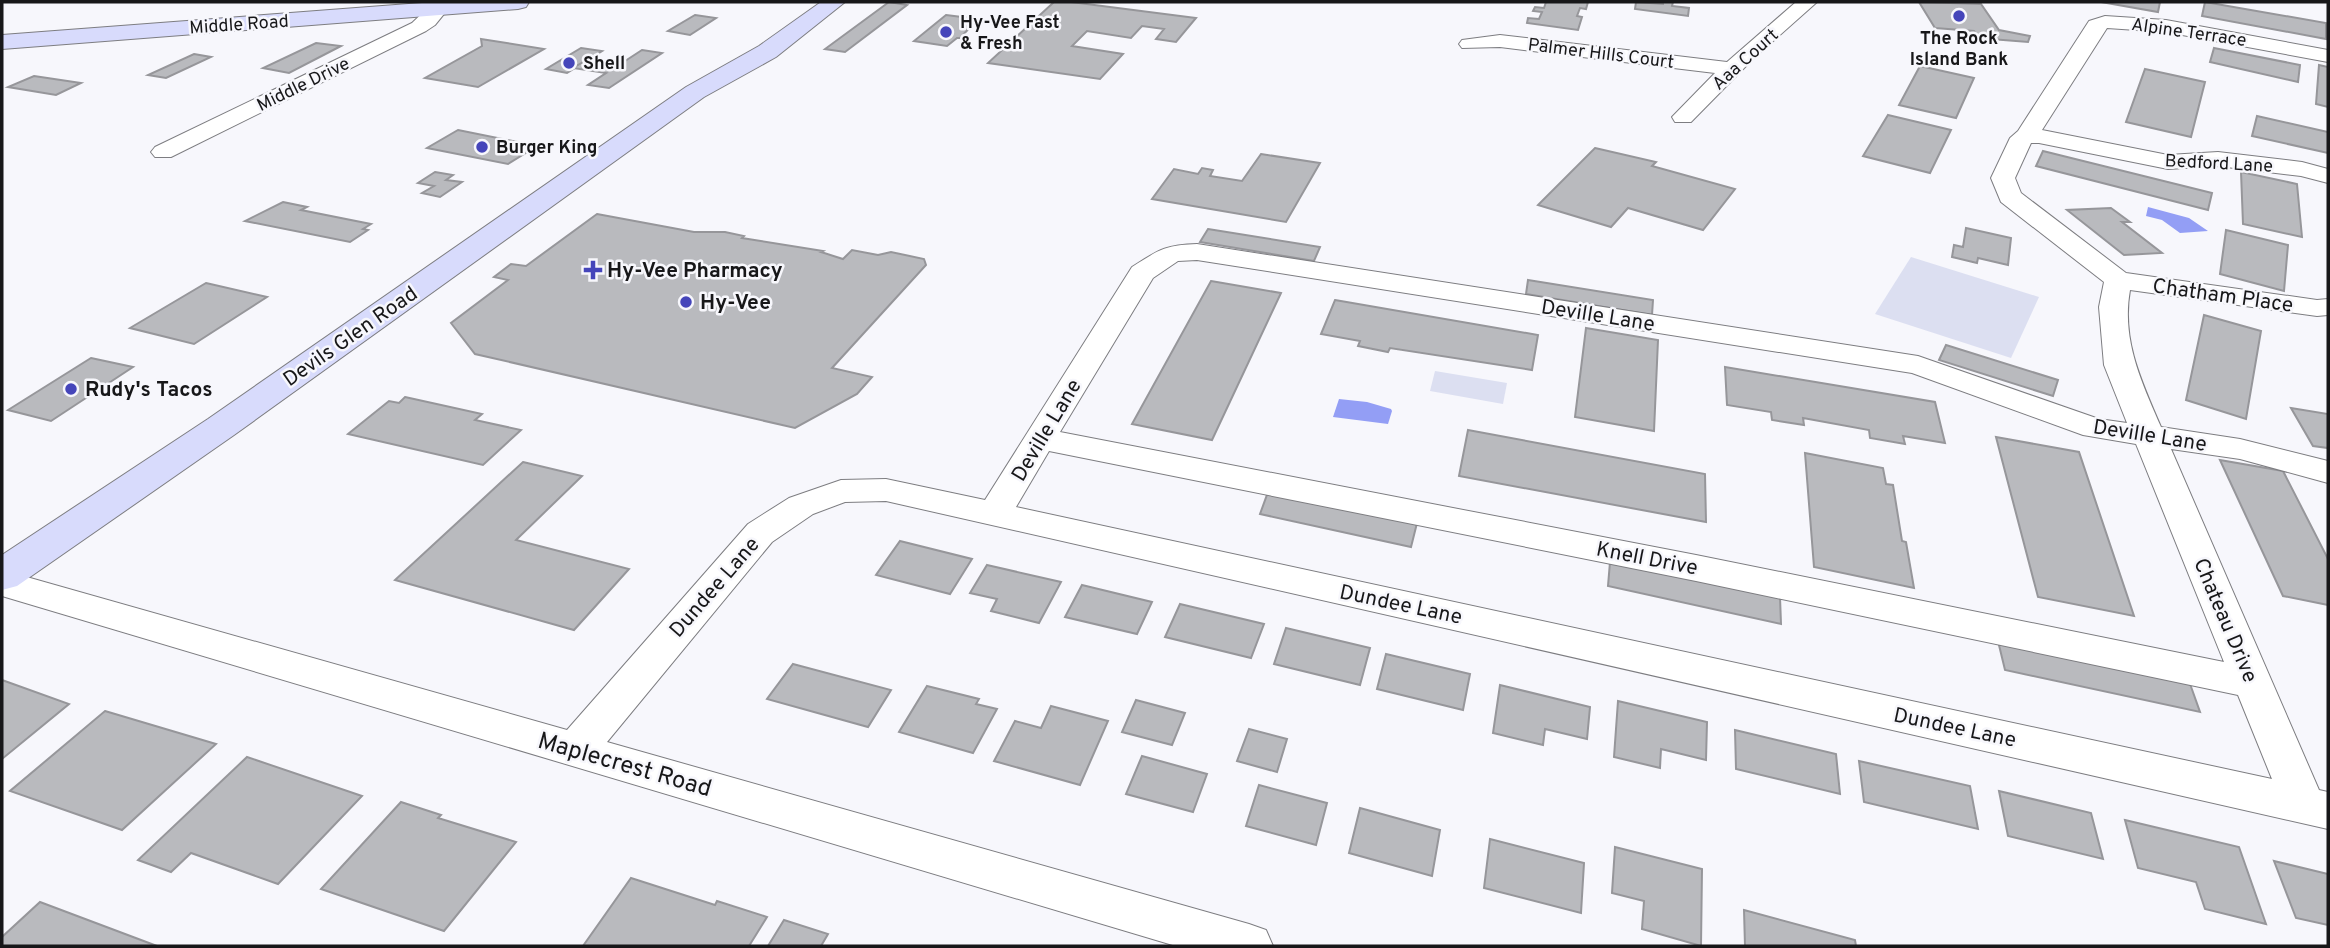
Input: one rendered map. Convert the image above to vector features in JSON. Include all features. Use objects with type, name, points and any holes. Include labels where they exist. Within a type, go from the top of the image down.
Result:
[{"type":"main road","name":"Middle Road","points":[[2,42],[518,2]]},
{"type":"main road","name":"Devils Glen Road","points":[[2,575],[221,427],[695,92],[730,76],[786,39],[834,2]]},
{"type":"main road","name":"Devils Glen Road","points":[[695,92],[706,73],[796,6]]},
{"type":"street","name":"Aaa Court","points":[[1684,117],[1732,69],[1807,2]]},
{"type":"street","name":"Middle Drive","points":[[163,152],[419,27],[438,9]]},
{"type":"street","name":"Alpine Terrace","points":[[2118,280],[2010,197],[2003,178],[2022,138],[2027,136],[2096,25],[2105,22],[2180,28],[2328,56]]},
{"type":"street","name":"Palmer Hills Court","points":[[1469,44],[1500,41],[1732,69]]},
{"type":"street","name":"Bedford Lane","points":[[2027,136],[2039,136],[2168,162],[2218,159],[2302,169],[2328,176]]},
{"type":"street","name":"Deville Lane","points":[[994,514],[1142,273],[1172,253],[1197,252],[1907,363],[2094,428],[2240,449],[2328,472]]},
{"type":"street","name":"Chatham Place","points":[[2118,280],[2241,299],[2328,307]]},
{"type":"street","name":"Chateau Drive","points":[[2118,280],[2113,307],[2119,365],[2252,683],[2316,807]]},
{"type":"street","name":"Knell Drive","points":[[1041,439],[1696,568],[2252,683]]},
{"type":"street","name":"Dundee Lane","points":[[575,750],[760,533],[801,506],[841,491],[886,490],[2316,807]]},
{"type":"street","name":"Maplecrest Road","points":[[2,583],[1249,946]]},
{"type":"shaded area","points":[[1911,257],[2039,297],[2011,358],[1875,314]]},
{"type":"shaded area","points":[[1435,371],[1507,383],[1503,404],[1430,391]]},
{"type":"water","points":[[2148,207],[2189,218],[2208,231],[2180,233],[2162,220],[2146,216]]},
{"type":"water","points":[[1339,399],[1367,402],[1391,409],[1388,424],[1333,417]]},
{"type":"building","points":[[889,2],[907,5],[845,52],[825,49]]},
{"type":"building","points":[[1054,2],[1196,18],[1176,42],[1156,39],[1164,29],[1142,26],[1131,38],[1087,31],[1072,46],[1123,54],[1100,79],[988,63]]},
{"type":"building","points":[[1546,2],[1588,2],[1586,9],[1580,8],[1577,16],[1582,17],[1578,30],[1527,23],[1528,18],[1539,19],[1542,12],[1533,11],[1535,7],[1544,8]]},
{"type":"building","points":[[1636,2],[1673,2],[1672,6],[1689,8],[1688,16],[1635,9]]},
{"type":"building","name":"The Rock Island Bank","points":[[1919,2],[1981,4],[1999,30],[2030,36],[2028,42],[1978,38],[1974,31],[1935,28]]},
{"type":"building","points":[[2101,2],[2160,2],[2158,12]]},
{"type":"building","points":[[2205,2],[2326,23],[2326,39],[2202,16]]},
{"type":"building","points":[[695,15],[716,18],[690,35],[668,31]]},
{"type":"building","name":"Hy-Vee Fast & Fresh","points":[[946,15],[978,19],[960,38],[947,46],[914,41]]},
{"type":"building","points":[[481,39],[544,49],[478,87],[425,78],[482,46]]},
{"type":"building","points":[[316,43],[341,46],[289,73],[263,68]]},
{"type":"building","name":"Shell","points":[[581,48],[602,51],[567,73],[546,69]]},
{"type":"building","points":[[2214,48],[2300,65],[2298,82],[2210,62]]},
{"type":"building","name":"Shell","points":[[642,50],[662,53],[609,88],[588,85],[606,73],[573,68],[590,58],[622,63]]},
{"type":"building","points":[[194,54],[211,57],[166,78],[148,75]]},
{"type":"building","points":[[2319,65],[2328,67],[2328,107],[2316,104]]},
{"type":"building","points":[[1920,66],[1974,78],[1956,118],[1899,105]]},
{"type":"building","points":[[2145,69],[2205,82],[2191,137],[2126,122]]},
{"type":"building","points":[[34,76],[81,83],[56,95],[8,87]]},
{"type":"building","points":[[1888,115],[1951,130],[1930,173],[1863,156]]},
{"type":"building","points":[[2257,116],[2328,132],[2328,153],[2252,136]]},
{"type":"building","name":"Burger King","points":[[458,130],[537,146],[508,164],[427,148]]},
{"type":"building","points":[[1595,148],[1656,162],[1652,166],[1735,189],[1703,230],[1628,208],[1611,227],[1538,205]]},
{"type":"building","points":[[2043,151],[2212,193],[2208,210],[2036,166]]},
{"type":"building","points":[[1261,154],[1320,163],[1286,222],[1152,199],[1174,169],[1198,174],[1202,168],[1213,170],[1210,176],[1242,181]]},
{"type":"building","points":[[435,172],[453,175],[446,180],[462,182],[440,197],[422,193],[434,186],[418,183]]},
{"type":"building","points":[[2241,172],[2297,184],[2302,237],[2243,224]]},
{"type":"building","points":[[283,202],[307,207],[301,210],[371,224],[363,229],[368,230],[350,242],[245,221]]},
{"type":"building","points":[[2111,208],[2130,222],[2122,222],[2162,253],[2124,255],[2067,210]]},
{"type":"building","name":"Hy-Vee","points":[[597,214],[694,232],[725,232],[744,236],[742,238],[823,251],[821,252],[843,259],[852,250],[878,255],[891,252],[924,259],[926,265],[832,368],[872,377],[857,394],[795,428],[475,354],[451,323],[508,280],[494,277],[511,264],[526,266]]},
{"type":"building","points":[[1966,228],[2011,238],[2008,265],[1978,258],[1977,263],[1952,257],[1954,245],[1963,247]]},
{"type":"building","points":[[1208,229],[1320,247],[1314,261],[1200,242]]},
{"type":"building","points":[[2226,230],[2288,245],[2284,291],[2220,274]]},
{"type":"building","points":[[1528,280],[1653,300],[1652,315],[1526,294]]},
{"type":"building","points":[[1211,281],[1281,293],[1212,440],[1132,424]]},
{"type":"building","points":[[206,283],[267,297],[194,344],[130,328]]},
{"type":"building","points":[[1335,300],[1538,335],[1532,370],[1390,348],[1388,352],[1358,346],[1360,341],[1321,334]]},
{"type":"building","points":[[2204,315],[2261,331],[2246,419],[2186,400]]},
{"type":"building","points":[[1586,328],[1658,340],[1654,431],[1575,417]]},
{"type":"building","points":[[1946,345],[2058,380],[2053,396],[1939,360]]},
{"type":"building","name":"Rudy's Tacos","points":[[91,358],[133,367],[51,421],[8,410]]},
{"type":"building","points":[[1725,367],[1935,402],[1945,443],[1903,436],[1905,444],[1870,438],[1869,430],[1803,418],[1804,425],[1772,420],[1771,412],[1727,405]]},
{"type":"building","points":[[405,397],[482,414],[475,420],[521,430],[483,465],[348,434],[389,401],[399,403]]},
{"type":"building","points":[[2291,408],[2328,414],[2328,448],[2313,446]]},
{"type":"building","points":[[1468,430],[1705,474],[1706,522],[1459,476]]},
{"type":"building","points":[[1996,437],[2079,452],[2134,616],[2038,597]]},
{"type":"building","points":[[1805,453],[1883,468],[1886,484],[1893,485],[1902,541],[1906,542],[1914,588],[1814,567]]},
{"type":"building","points":[[2220,460],[2283,471],[2328,559],[2328,605],[2283,596]]},
{"type":"building","points":[[523,462],[582,476],[516,540],[629,569],[574,630],[395,580]]},
{"type":"building","points":[[1268,492],[1417,523],[1411,547],[1260,514]]},
{"type":"building","points":[[900,541],[972,559],[950,594],[876,575]]},
{"type":"building","points":[[1610,562],[1780,597],[1781,624],[1608,586]]},
{"type":"building","points":[[987,565],[1061,582],[1039,623],[991,611],[997,599],[970,593]]},
{"type":"building","points":[[1082,585],[1152,602],[1137,634],[1065,617]]},
{"type":"building","points":[[1180,604],[1264,624],[1251,658],[1165,637]]},
{"type":"building","points":[[1286,628],[1370,648],[1360,685],[1274,664]]},
{"type":"building","points":[[1998,641],[2189,681],[2200,712],[2005,670]]},
{"type":"building","points":[[1386,654],[1470,674],[1463,710],[1377,689]]},
{"type":"building","points":[[793,664],[891,690],[868,727],[767,699]]},
{"type":"building","points":[[2,680],[69,704],[2,759]]},
{"type":"building","points":[[1500,685],[1590,707],[1587,739],[1545,729],[1543,745],[1493,733]]},
{"type":"building","points":[[927,686],[979,699],[976,704],[997,709],[973,753],[899,732]]},
{"type":"building","points":[[1136,700],[1185,713],[1172,745],[1122,732]]},
{"type":"building","points":[[1618,701],[1707,722],[1706,760],[1661,749],[1660,768],[1614,757]]},
{"type":"building","points":[[1051,706],[1108,721],[1080,785],[994,761],[1015,721],[1041,728]]},
{"type":"building","points":[[105,711],[216,744],[122,830],[10,791]]},
{"type":"building","points":[[1249,729],[1287,739],[1277,772],[1237,761]]},
{"type":"building","points":[[1735,730],[1836,754],[1840,794],[1736,769]]},
{"type":"building","points":[[1142,756],[1207,774],[1193,812],[1126,794]]},
{"type":"building","points":[[247,757],[362,796],[278,884],[191,853],[171,872],[138,860]]},
{"type":"building","points":[[1859,761],[1970,786],[1978,829],[1864,802]]},
{"type":"building","points":[[1259,785],[1327,803],[1316,845],[1246,826]]},
{"type":"building","points":[[1999,791],[2091,813],[2103,859],[2008,836]]},
{"type":"building","points":[[401,802],[441,815],[438,818],[516,842],[444,931],[321,889]]},
{"type":"building","points":[[1360,808],[1440,830],[1432,876],[1349,853]]},
{"type":"building","points":[[2125,820],[2239,847],[2266,924],[2205,909],[2196,882],[2138,868]]},
{"type":"building","points":[[1490,839],[1584,863],[1581,913],[1484,888]]},
{"type":"building","points":[[1615,847],[1702,869],[1701,946],[1642,929],[1644,901],[1612,893]]},
{"type":"building","points":[[2274,861],[2328,874],[2328,925],[2296,918]]},
{"type":"building","points":[[631,878],[715,905],[717,901],[767,917],[749,946],[583,946]]},
{"type":"building","points":[[40,902],[157,946],[2,946],[2,937]]},
{"type":"building","points":[[1744,910],[1855,940],[1856,946],[1745,946]]},
{"type":"building","points":[[784,920],[828,934],[821,946],[768,946]]},
{"type":"place","name":"The Rock Island Bank","points":[[1959,16]]},
{"type":"place","name":"Hy-Vee Fast & Fresh","points":[[946,32]]},
{"type":"place","name":"Shell","points":[[569,63]]},
{"type":"place","name":"Burger King","points":[[482,147]]},
{"type":"place","name":"Hy-Vee Pharmacy","points":[[593,270]]},
{"type":"place","name":"Hy-Vee","points":[[686,302]]},
{"type":"place","name":"Rudy's Tacos","points":[[71,389]]}]
